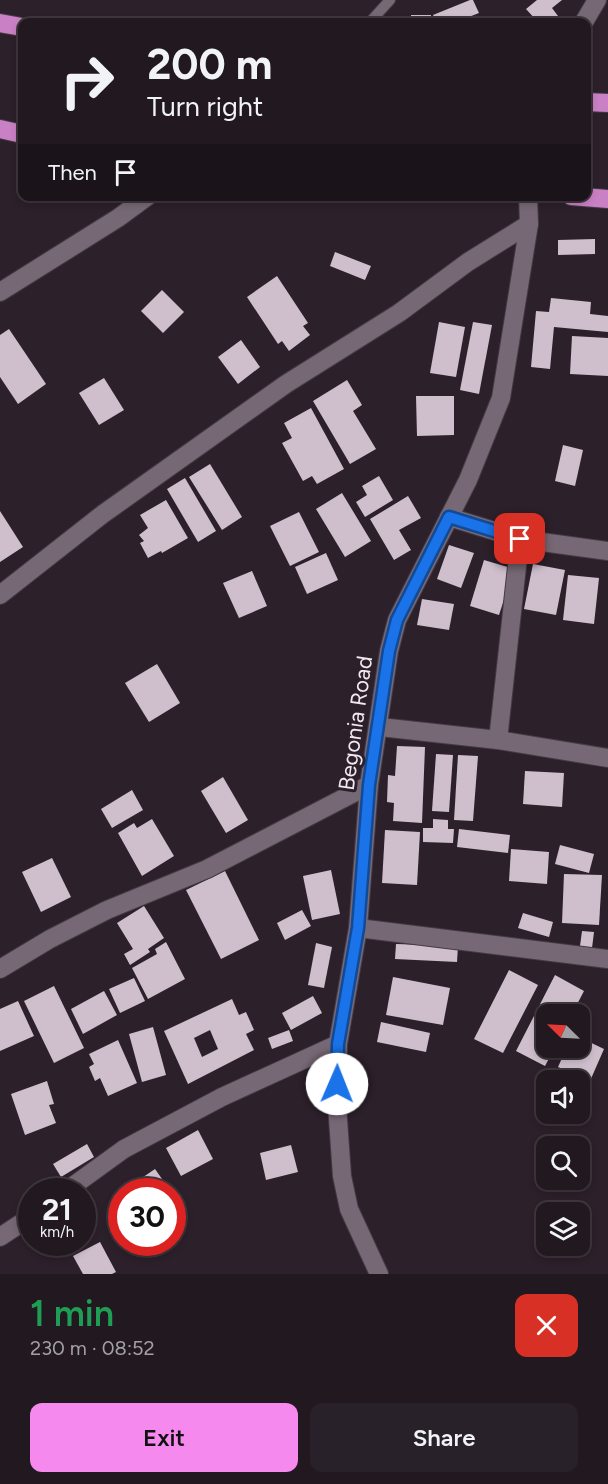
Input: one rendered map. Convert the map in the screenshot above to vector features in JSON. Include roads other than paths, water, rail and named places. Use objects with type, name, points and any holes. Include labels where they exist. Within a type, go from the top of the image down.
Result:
[{"type":"highway","points":[[0,23],[18,26]]},
{"type":"highway","points":[[591,102],[608,103]]},
{"type":"highway","points":[[0,129],[18,133]]},
{"type":"highway","points":[[591,198],[608,199]]},
{"type":"street","points":[[588,18],[600,4]]},
{"type":"street","points":[[0,292],[141,201]]},
{"type":"street","name":"Begonia Road","points":[[379,1274],[349,1209],[342,1176],[337,1105],[338,1044],[358,928],[369,785],[380,727],[389,651],[397,620],[468,480],[501,398],[529,224],[528,201]]},
{"type":"street","points":[[0,594],[103,514],[286,384],[399,313],[468,262],[529,224]]},
{"type":"street","points":[[449,517],[520,539],[608,551]]},
{"type":"street","points":[[498,740],[520,539]]},
{"type":"street","points":[[380,727],[498,740],[608,758]]},
{"type":"street","points":[[0,969],[50,939],[107,910],[207,869],[369,785]]},
{"type":"street","points":[[358,928],[608,959]]},
{"type":"street","points":[[84,1178],[124,1149],[222,1097],[338,1044]]},
{"type":"street","points":[[0,1237],[18,1225]]},
{"type":"lane","points":[[374,18],[390,0]]}]
